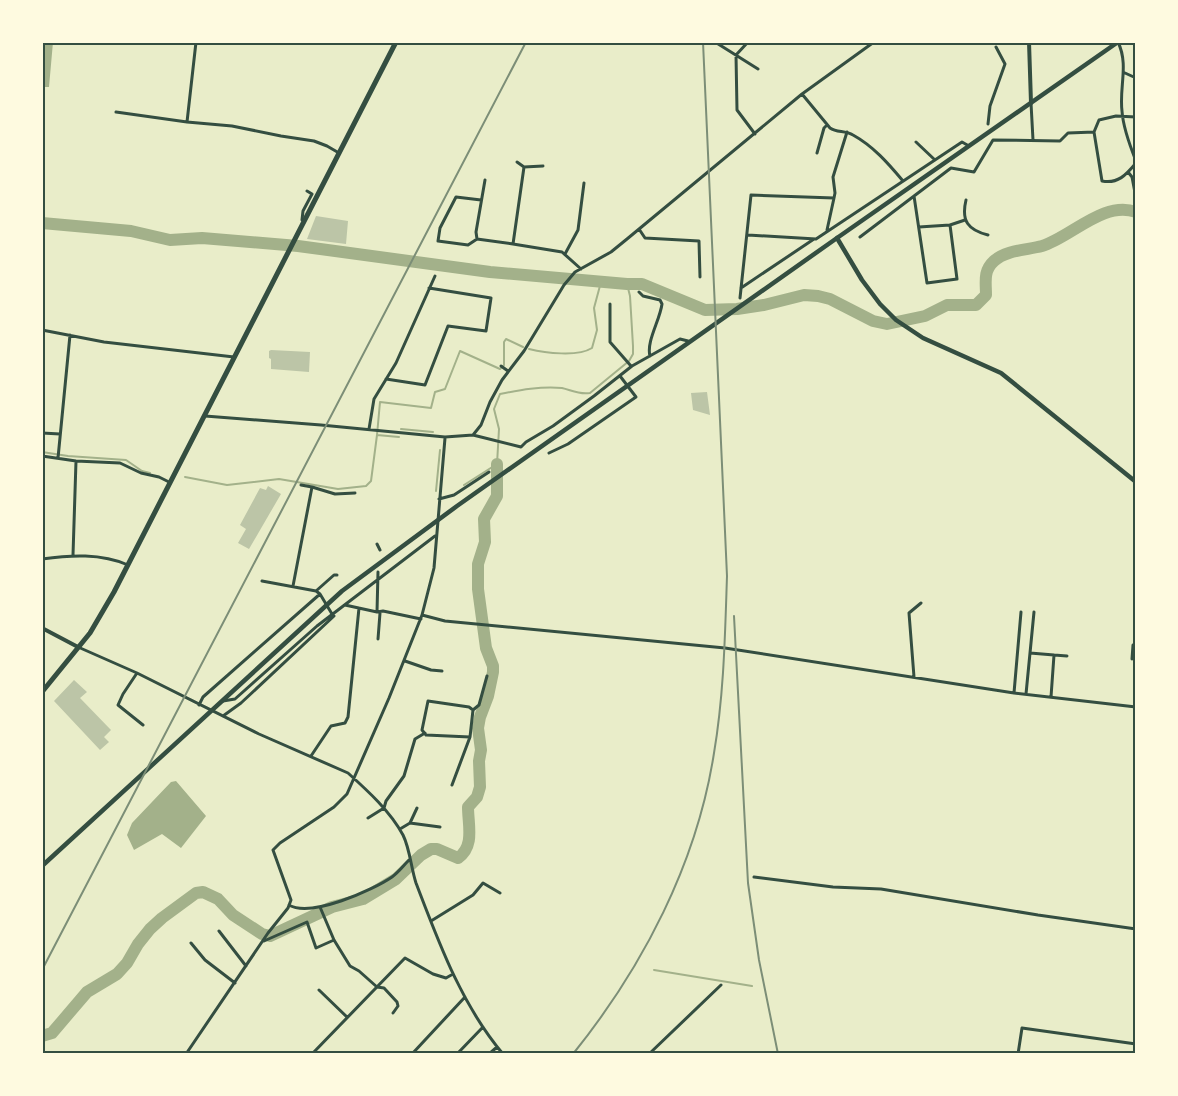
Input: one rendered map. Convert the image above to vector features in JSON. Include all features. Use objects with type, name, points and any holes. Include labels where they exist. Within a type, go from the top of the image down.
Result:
[{"type":"highway","points":[[42,692],[102,612],[128,565],[396,42]]},
{"type":"main road","points":[[42,866],[342,591],[636,379],[1118,42]]},
{"type":"main road","points":[[837,238],[862,280],[880,304],[896,320],[910,331],[948,351],[1001,373],[1136,482]]},
{"type":"street","points":[[187,122],[196,42]]},
{"type":"street","points":[[715,42],[758,69]]},
{"type":"street","points":[[748,42],[736,55],[737,110],[755,134]]},
{"type":"street","points":[[473,435],[478,430],[490,402],[508,371],[524,351],[573,274],[610,252],[802,94],[874,42]]},
{"type":"street","points":[[1029,42],[1033,140]]},
{"type":"street","points":[[1118,42],[1123,52],[1125,73],[1122,111],[1123,117],[1136,162],[1121,179],[1102,181],[1094,132],[1099,120],[1116,116],[1123,117],[1136,117]]},
{"type":"street","points":[[988,124],[990,106],[1005,64],[996,47]]},
{"type":"street","points":[[1125,73],[1136,78]]},
{"type":"street","points":[[802,94],[827,125],[835,131],[847,132],[880,155],[903,181]]},
{"type":"street","points":[[116,112],[232,126],[314,141],[339,153]]},
{"type":"street","points":[[817,153],[824,128],[827,125]]},
{"type":"street","points":[[827,232],[835,193],[832,177],[847,132]]},
{"type":"street","points":[[860,237],[951,168],[974,172],[993,140],[1060,141],[1068,133],[1094,132]]},
{"type":"street","points":[[916,142],[935,160]]},
{"type":"street","points":[[741,288],[962,142],[969,146]]},
{"type":"street","points":[[517,162],[524,166],[543,166]]},
{"type":"street","points":[[513,244],[524,166]]},
{"type":"street","points":[[1128,172],[1136,198]]},
{"type":"street","points":[[477,239],[476,232],[485,180]]},
{"type":"street","points":[[565,254],[578,230],[584,183]]},
{"type":"street","points":[[302,228],[303,211],[312,194],[307,191]]},
{"type":"street","points":[[740,298],[751,195],[834,198]]},
{"type":"street","points":[[914,196],[927,282],[957,279],[950,225]]},
{"type":"street","points":[[482,200],[456,197],[440,228],[438,241],[468,245],[477,239],[513,244],[565,254],[581,268]]},
{"type":"street","points":[[966,200],[965,220],[971,228],[988,235]]},
{"type":"street","points":[[919,228],[950,225],[965,220]]},
{"type":"street","points":[[639,229],[645,238],[699,241],[700,277]]},
{"type":"street","points":[[747,235],[814,239]]},
{"type":"street","points":[[369,429],[372,404],[396,363],[435,276]]},
{"type":"street","points":[[386,379],[426,384],[448,326],[486,331],[490,298],[429,288]]},
{"type":"street","points":[[639,292],[643,296],[660,300],[662,304],[661,317],[648,349],[650,356]]},
{"type":"street","points":[[610,304],[610,342],[631,366]]},
{"type":"street","points":[[42,330],[104,342],[234,357]]},
{"type":"street","points":[[58,457],[70,335]]},
{"type":"street","points":[[204,416],[369,429],[445,438],[473,435],[521,447],[553,426],[631,366],[680,339],[690,342]]},
{"type":"street","points":[[502,367],[508,371]]},
{"type":"street","points":[[549,453],[568,444],[636,397],[620,376]]},
{"type":"street","points":[[42,433],[60,434]]},
{"type":"street","points":[[186,1054],[268,933],[290,905],[291,900],[273,850],[334,807],[347,794],[405,661],[421,617],[434,568],[445,438]]},
{"type":"street","points":[[42,456],[76,461],[120,463],[141,474],[159,477],[170,483]]},
{"type":"street","points":[[73,555],[76,461]]},
{"type":"street","points":[[439,498],[454,495],[489,472]]},
{"type":"street","points":[[301,485],[335,494],[356,493]]},
{"type":"street","points":[[293,586],[312,487]]},
{"type":"street","points":[[220,701],[235,699],[333,614],[435,536]]},
{"type":"street","points":[[377,544],[380,550]]},
{"type":"street","points":[[42,559],[73,555],[116,560],[128,565]]},
{"type":"street","points":[[378,572],[378,639]]},
{"type":"street","points":[[199,705],[202,697],[334,575],[337,575]]},
{"type":"street","points":[[262,581],[318,592],[333,614]]},
{"type":"street","points":[[914,677],[909,613],[921,603]]},
{"type":"street","points":[[345,605],[445,621],[725,648],[1014,693],[1136,707]]},
{"type":"street","points":[[223,717],[241,704],[345,605]]},
{"type":"street","points":[[311,757],[332,726],[345,723],[348,717],[359,608]]},
{"type":"street","points":[[1014,693],[1021,612]]},
{"type":"street","points":[[1026,694],[1034,612]]},
{"type":"street","points":[[42,628],[223,717],[348,773],[354,778],[384,808],[400,829],[406,842],[412,872],[453,974],[483,1027],[503,1054]]},
{"type":"street","points":[[1132,659],[1133,645],[1136,645]]},
{"type":"street","points":[[1030,654],[1067,656]]},
{"type":"street","points":[[1051,697],[1054,655]]},
{"type":"street","points":[[405,661],[431,670],[442,671]]},
{"type":"street","points":[[137,673],[118,705],[143,724]]},
{"type":"street","points":[[452,785],[470,737],[473,710],[479,705],[486,676]]},
{"type":"street","points":[[470,737],[438,737],[426,735],[422,730],[428,701],[469,707],[473,710]]},
{"type":"street","points":[[368,818],[384,808],[386,801],[404,776],[415,739],[425,733]]},
{"type":"street","points":[[400,829],[410,823],[417,808]]},
{"type":"street","points":[[410,823],[440,827]]},
{"type":"street","points":[[290,905],[294,908],[320,907],[362,895],[393,876],[409,861]]},
{"type":"street","points":[[754,877],[833,887],[881,889],[1026,914],[1136,929]]},
{"type":"street","points":[[431,921],[473,895],[483,884],[500,893]]},
{"type":"street","points":[[320,907],[334,940],[350,966],[377,987],[384,988],[397,1002],[398,1006],[393,1013]]},
{"type":"street","points":[[264,939],[307,922],[316,948],[334,940]]},
{"type":"street","points":[[219,932],[246,966]]},
{"type":"street","points":[[191,943],[205,960],[235,983]]},
{"type":"street","points":[[312,1054],[405,958],[433,974],[446,978],[453,974]]},
{"type":"street","points":[[649,1054],[721,985]]},
{"type":"street","points":[[319,990],[347,1017]]},
{"type":"street","points":[[412,1054],[465,997]]},
{"type":"street","points":[[457,1054],[483,1027]]},
{"type":"street","points":[[1018,1054],[1022,1028],[1136,1044]]},
{"type":"street","points":[[489,1054],[497,1047]]},
{"type":"shaded area","points":[[42,42],[53,42],[49,87],[42,87]]},
{"type":"shaded area","points":[[176,781],[206,816],[181,848],[162,834],[134,850],[127,835],[132,823],[171,782]]},
{"type":"building","points":[[316,216],[348,221],[346,244],[307,239]]},
{"type":"building","points":[[269,351],[310,352],[309,372],[271,369]]},
{"type":"building","points":[[707,392],[710,415],[693,410],[691,393]]},
{"type":"building","points":[[268,486],[281,494],[249,549],[238,543],[246,529],[240,525],[260,488],[266,490]]},
{"type":"building","points":[[74,680],[87,692],[80,698],[111,730],[104,737],[109,742],[100,750],[54,701]]},
{"type":"waterway","points":[[42,223],[131,231],[170,240],[202,238],[298,246],[490,272],[642,284],[705,310],[737,309],[804,295],[818,296],[830,299],[873,321],[887,324],[925,316],[947,305],[976,305],[986,295],[988,269],[999,257],[1011,252],[1042,246],[1112,211],[1136,212]]},
{"type":"waterway","points":[[529,349],[552,353],[578,353],[592,348],[597,330],[594,308],[601,282]]},
{"type":"waterway","points":[[464,485],[497,464],[499,429],[494,409],[500,394],[546,388],[562,388],[579,393],[590,393],[629,361],[633,354],[633,346],[630,296],[627,284]]},
{"type":"waterway","points":[[377,435],[380,402],[431,408],[435,392],[445,389],[460,351],[500,369],[504,365],[506,339],[523,347]]},
{"type":"waterway","points":[[401,429],[433,432]]},
{"type":"waterway","points":[[185,477],[227,485],[279,479],[338,489],[366,486],[371,481],[377,435],[399,437]]},
{"type":"waterway","points":[[436,491],[440,450]]},
{"type":"waterway","points":[[42,452],[126,460],[142,471],[150,473]]},
{"type":"waterway","points":[[42,1036],[52,1033],[87,992],[117,974],[150,929],[196,893],[203,892],[218,899],[233,915],[262,934],[270,936],[332,907],[363,899],[396,879],[421,855],[431,849],[437,849],[458,858],[467,848],[469,841],[468,807],[477,797],[480,787],[481,750],[478,728],[493,672],[486,648],[478,589],[478,564],[485,542],[484,519],[497,496],[497,464]]},
{"type":"waterway","points":[[654,970],[752,986]]},
{"type":"railway","points":[[42,970],[526,42]]},
{"type":"railway","points":[[573,1054],[622,986],[644,950],[680,874],[695,834],[706,794],[720,709],[727,576],[703,42]]},
{"type":"railway","points":[[734,616],[748,883],[759,960],[778,1054]]}]
